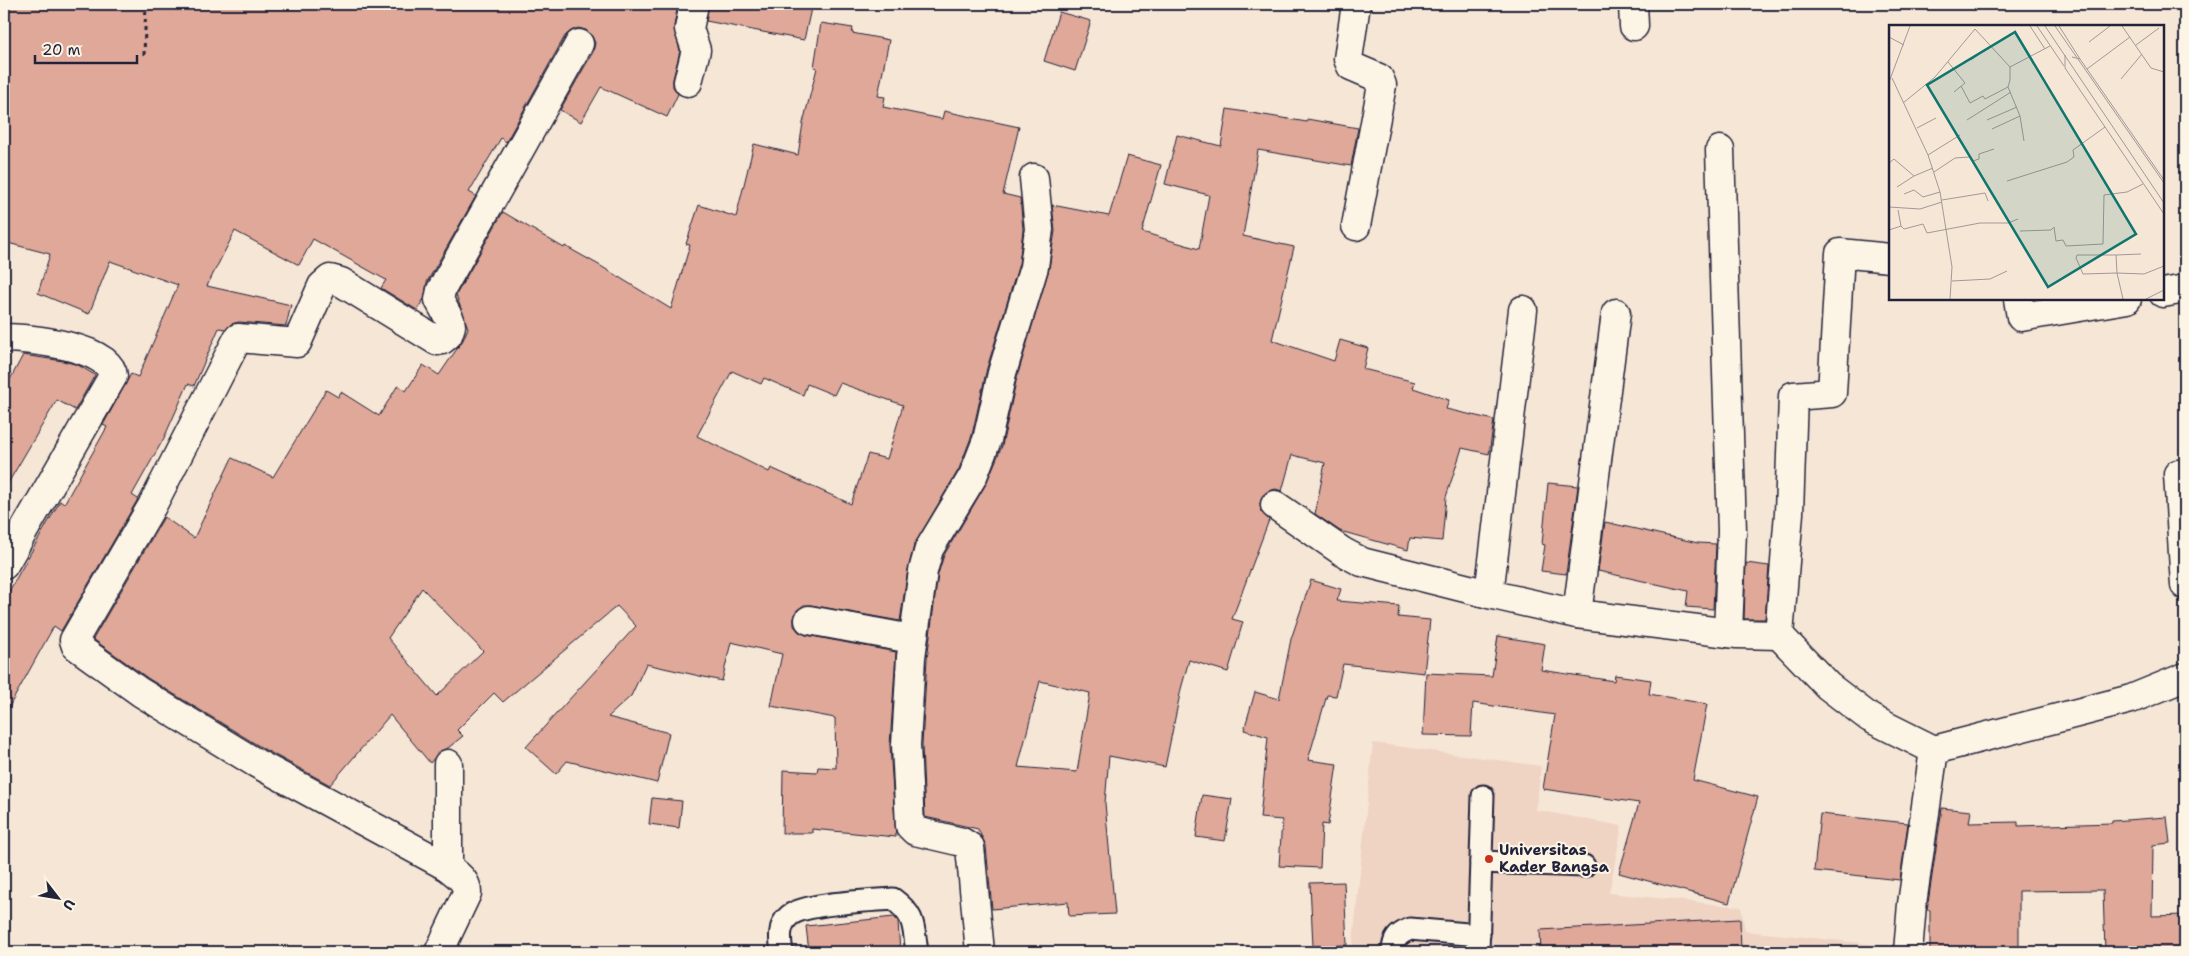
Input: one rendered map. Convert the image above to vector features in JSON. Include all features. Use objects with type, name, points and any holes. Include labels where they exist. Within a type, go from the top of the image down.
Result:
[{"type":"street","points":[[688,82],[696,50],[689,29],[694,4]]},
{"type":"street","points":[[1356,4],[1348,59],[1351,66],[1379,78],[1382,85],[1356,226]]},
{"type":"street","points":[[439,952],[467,893],[466,883],[448,867],[321,800],[240,753],[140,692],[76,646],[74,640],[152,506],[238,338],[297,343],[322,286],[330,279],[342,282],[437,341],[442,340],[448,334],[450,320],[439,300],[440,290],[580,44]]},
{"type":"street","points":[[1720,150],[1732,531],[1728,633]]},
{"type":"street","points":[[980,952],[970,847],[962,842],[915,831],[910,826],[906,745],[912,639],[925,560],[950,510],[980,462],[1002,373],[1029,291],[1039,229],[1034,178]]},
{"type":"street","points":[[1780,635],[1790,513],[1793,396],[1832,392],[1840,253],[1889,258]]},
{"type":"street","points":[[2164,293],[2185,289]]},
{"type":"street","points":[[2018,300],[2020,317],[2121,300]]},
{"type":"street","points":[[1489,594],[1523,310]]},
{"type":"street","points":[[1577,614],[1616,313]]},
{"type":"street","points":[[4,338],[21,338],[50,343],[94,354],[111,366],[113,376],[4,564]]},
{"type":"street","points":[[2178,474],[2185,585]]},
{"type":"street","points":[[1275,505],[1337,548],[1362,562],[1577,614],[1728,633],[1780,635],[1828,686],[1932,761]]},
{"type":"street","points":[[809,620],[912,639]]},
{"type":"street","points":[[1932,761],[2131,699],[2185,677]]},
{"type":"street","points":[[1908,952],[1912,904],[1932,761]]},
{"type":"street","points":[[448,764],[448,867]]},
{"type":"lane","points":[[1392,952],[1393,944],[1399,933],[1410,929],[1479,944],[1483,796]]},
{"type":"lane","points":[[1482,862],[1584,866]]},
{"type":"lane","points":[[782,952],[779,934],[788,916],[804,908],[893,899],[907,909],[913,923],[917,952]]},
{"type":"path","points":[[144,54],[146,4]]},
{"type":"shaded area","name":"Universitas Kader Bangsa","points":[[1373,743],[1541,766],[1536,810],[1622,826],[1609,893],[1741,907],[1745,931],[1890,946],[1889,952],[1352,952]]},
{"type":"building","points":[[4,4],[678,4],[674,26],[680,51],[673,79],[673,87],[678,94],[667,117],[601,87],[581,122],[560,110],[593,52],[595,43],[592,36],[586,30],[578,28],[565,36],[506,142],[501,138],[469,192],[476,196],[427,282],[424,301],[417,310],[381,288],[386,280],[313,239],[299,265],[235,231],[207,286],[291,305],[286,326],[239,322],[231,324],[226,329],[219,328],[194,386],[188,384],[164,438],[132,495],[138,499],[61,631],[54,626],[4,716],[4,600],[60,501],[64,504],[107,427],[103,425],[131,374],[138,377],[178,285],[110,261],[89,314],[38,293],[50,254],[4,242]]},
{"type":"building","points":[[709,4],[812,4],[804,40],[706,21]]},
{"type":"building","points":[[1059,12],[1091,21],[1075,71],[1044,61]]},
{"type":"building","points":[[821,23],[853,28],[852,33],[889,40],[878,96],[885,97],[883,107],[942,119],[944,111],[1019,127],[1003,194],[1020,198],[1023,229],[1019,264],[987,368],[972,435],[959,469],[914,545],[908,569],[900,621],[811,605],[804,605],[797,610],[794,618],[794,626],[799,632],[806,635],[896,652],[890,746],[896,837],[812,829],[812,833],[782,833],[783,770],[817,772],[818,767],[836,768],[835,718],[771,706],[782,654],[731,642],[722,681],[646,664],[631,696],[608,717],[669,733],[657,783],[567,761],[556,774],[526,747],[636,626],[617,606],[503,702],[494,693],[457,730],[463,736],[448,748],[440,751],[430,763],[390,715],[330,785],[264,749],[149,679],[93,639],[164,517],[194,538],[232,458],[273,477],[326,390],[338,397],[341,392],[379,416],[398,385],[406,391],[423,365],[439,375],[463,340],[468,328],[456,295],[503,212],[564,248],[565,246],[599,265],[671,309],[690,245],[686,244],[699,205],[736,217],[754,144],[798,155],[803,123],[817,68],[814,67]],"holes":[[[732,371],[761,384],[764,378],[803,395],[807,384],[834,395],[840,383],[903,405],[887,459],[868,454],[851,504],[771,468],[769,472],[697,436]],[[422,588],[483,651],[437,696],[388,638]]]},
{"type":"building","points":[[1227,109],[1307,122],[1307,119],[1358,128],[1351,166],[1258,150],[1243,236],[1294,247],[1272,340],[1334,361],[1340,340],[1368,348],[1363,369],[1415,382],[1413,388],[1449,400],[1446,409],[1494,420],[1489,454],[1462,448],[1446,497],[1442,541],[1410,538],[1408,550],[1340,531],[1315,514],[1325,463],[1292,455],[1282,491],[1276,489],[1268,491],[1262,496],[1260,503],[1261,512],[1269,520],[1232,619],[1243,622],[1228,672],[1189,660],[1165,767],[1109,756],[1105,803],[1115,914],[1069,916],[1068,902],[992,909],[986,846],[978,829],[925,817],[922,745],[927,659],[938,574],[944,555],[986,484],[1002,446],[1017,377],[1049,269],[1055,231],[1052,205],[1109,216],[1127,156],[1161,165],[1142,232],[1199,249],[1209,195],[1165,184],[1177,135],[1221,146]],"holes":[[[1040,681],[1090,693],[1077,772],[1018,767]]]},
{"type":"building","points":[[23,355],[78,365],[95,375],[75,410],[57,400],[4,490],[4,391]]},
{"type":"building","points":[[1548,483],[1578,486],[1566,574],[1541,571],[1545,545],[1542,544]]},
{"type":"building","points":[[1605,522],[1698,543],[1716,544],[1713,609],[1686,607],[1688,591],[1598,571]]},
{"type":"building","points":[[1746,563],[1769,566],[1765,619],[1744,619]]},
{"type":"building","points":[[1311,580],[1341,589],[1337,601],[1399,606],[1398,617],[1430,620],[1424,673],[1343,664],[1336,696],[1327,695],[1308,760],[1337,764],[1328,825],[1322,824],[1320,868],[1279,866],[1282,820],[1260,818],[1268,737],[1244,730],[1255,692],[1279,699],[1291,639]]},
{"type":"building","points":[[1498,636],[1545,644],[1541,670],[1614,681],[1615,675],[1651,680],[1649,694],[1707,704],[1693,780],[1758,797],[1729,903],[1619,873],[1639,803],[1543,789],[1555,715],[1473,703],[1471,736],[1423,735],[1426,673],[1492,676]]},
{"type":"building","points":[[1202,795],[1232,799],[1225,841],[1196,837]]},
{"type":"building","points":[[652,798],[682,801],[679,828],[649,824]]},
{"type":"building","points":[[1942,808],[1971,811],[1969,823],[2018,822],[2018,826],[2112,823],[2112,821],[2167,817],[2170,843],[2153,845],[2152,916],[2185,915],[2185,952],[2105,952],[2103,890],[2019,891],[2019,952],[1930,952],[1930,910],[1927,910]]},
{"type":"building","points":[[1820,814],[1908,823],[1900,880],[1814,871]]},
{"type":"building","points":[[1344,882],[1347,945],[1313,946],[1310,883]]},
{"type":"building","points":[[894,917],[898,921],[900,952],[809,952],[806,926]]},
{"type":"building","points":[[1740,919],[1741,952],[1541,952],[1540,930]]},
{"type":"place","name":"Universitas Kader Bangsa","points":[[1489,859]]}]
